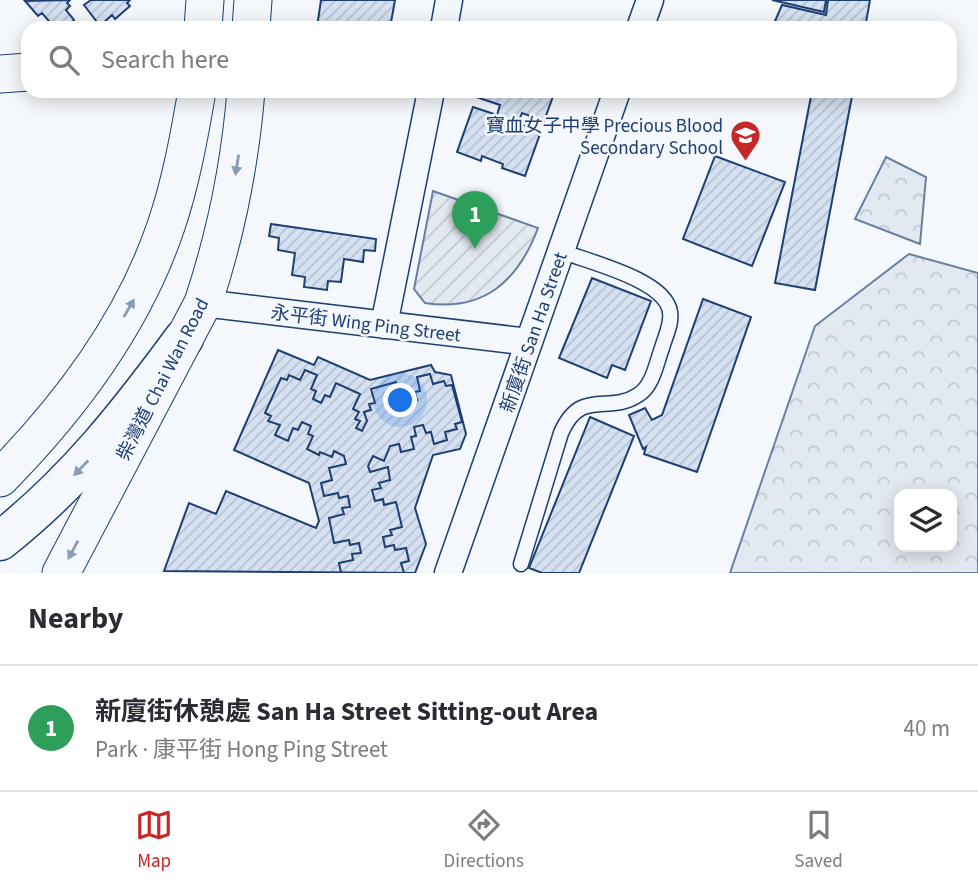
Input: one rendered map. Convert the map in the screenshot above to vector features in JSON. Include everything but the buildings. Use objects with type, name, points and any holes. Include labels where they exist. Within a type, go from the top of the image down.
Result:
[{"type":"main road","points":[[204,21],[205,0]]},
{"type":"main road","points":[[252,21],[253,0]]},
{"type":"main road","points":[[0,74],[21,72]]},
{"type":"main road","points":[[0,478],[34,443],[94,366],[142,285],[166,227],[183,169],[196,98]]},
{"type":"main road","name":"柴灣道 Chai Wan Road","points":[[61,573],[203,303],[231,204],[245,98]]},
{"type":"main road","points":[[0,541],[57,493],[94,453],[129,412],[184,338]]},
{"type":"street","points":[[445,21],[449,0]]},
{"type":"street","points":[[642,21],[650,0]]},
{"type":"street","points":[[384,325],[430,98]]},
{"type":"street","name":"新廈街 San Ha Street","points":[[448,573],[615,98]]},
{"type":"street","name":"永平街 Wing Ping Street","points":[[203,303],[529,342]]},
{"type":"lane","points":[[521,564],[564,425],[569,418],[591,404],[629,400],[645,389],[671,319],[667,301],[650,286],[561,251]]},
{"type":"green space","points":[[886,157],[926,177],[920,244],[855,219]]},
{"type":"green space","points":[[433,191],[538,228],[520,263],[496,289],[465,303],[446,305],[425,303],[414,289]]},
{"type":"green space","points":[[909,254],[978,273],[978,573],[730,573],[815,326]]},
{"type":"place","name":"寶血女子中學 Precious Blood Secondary School","points":[[746,163]]},
{"type":"place","name":"新廈街休憩處 San Ha Street Sitting-out Area","points":[[475,249]]}]
